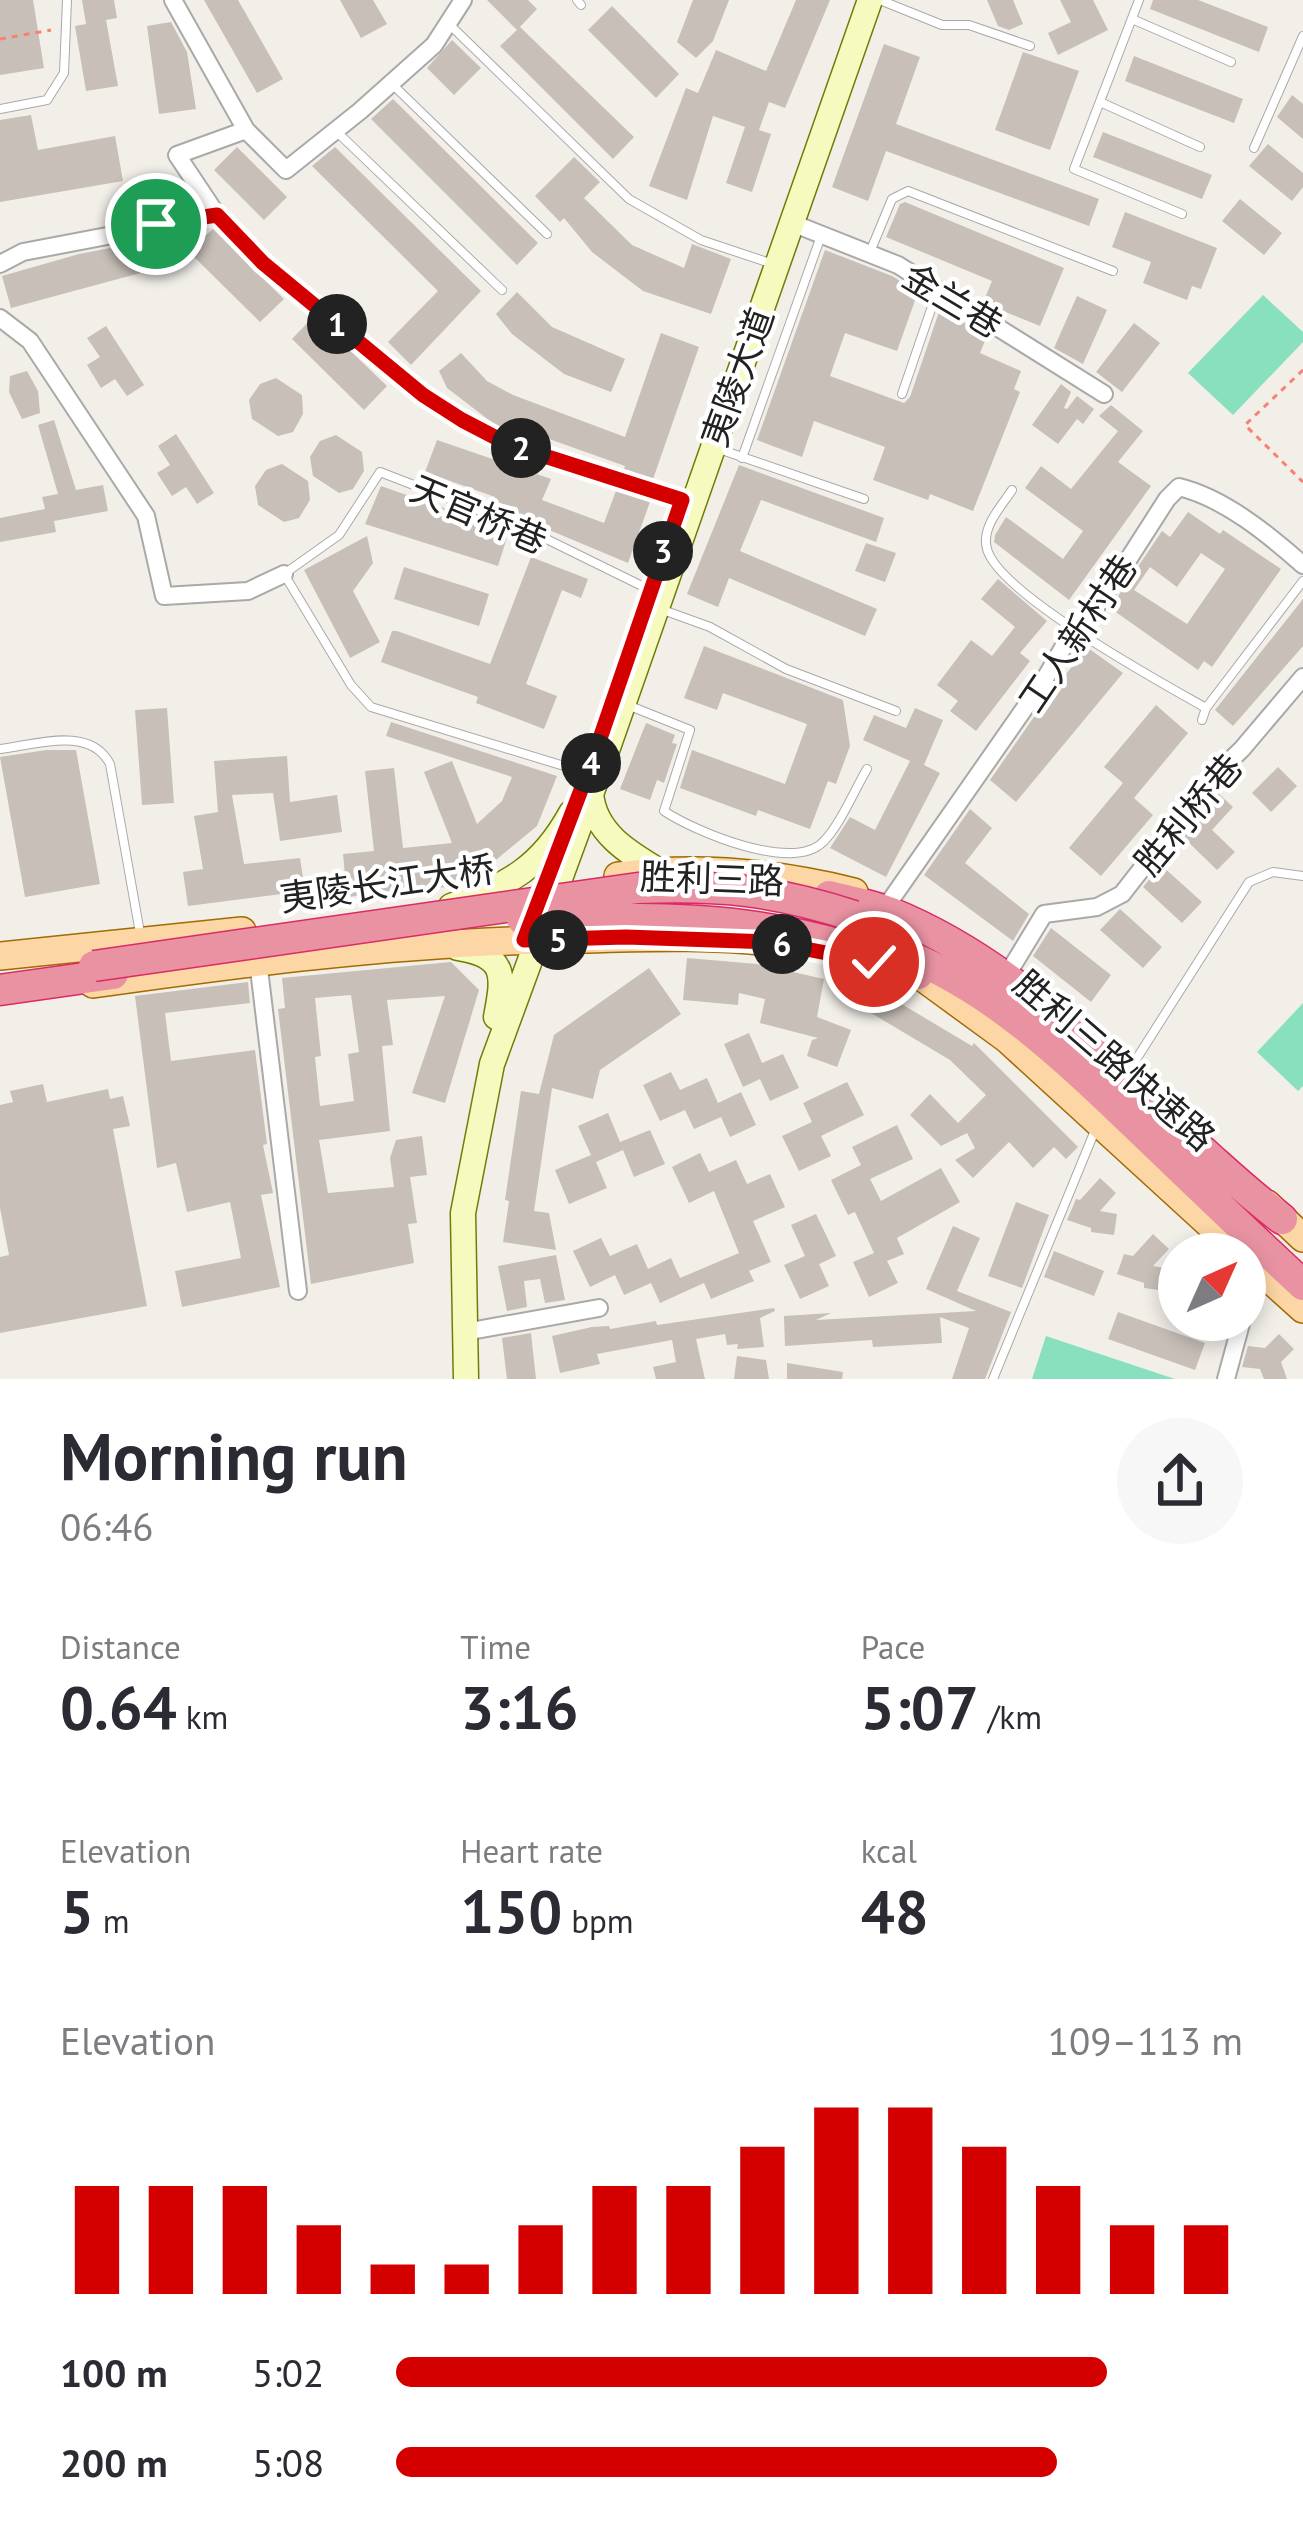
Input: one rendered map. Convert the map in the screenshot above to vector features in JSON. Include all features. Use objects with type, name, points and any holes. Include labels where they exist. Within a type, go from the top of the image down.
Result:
[{"type":"highway","name":"夷陵长江大桥","points":[[0,975],[94,966],[638,888],[754,889],[851,925]]},
{"type":"highway","points":[[754,889],[827,895],[888,912],[978,960],[1106,1059],[1293,1229]]},
{"type":"highway","name":"夷陵长江大桥","points":[[0,994],[525,933],[620,907],[740,907],[851,925]]},
{"type":"highway","points":[[525,933],[716,922],[847,947],[918,974]]},
{"type":"highway","name":"胜利三路快速路","points":[[851,925],[907,937],[1039,1020],[1303,1262]]},
{"type":"highway","name":"胜利三路快速路","points":[[851,925],[992,1001],[1065,1060],[1303,1285]]},
{"type":"main road","name":"夷陵大道","points":[[466,1379],[463,1213],[502,1018],[525,933],[550,888],[859,0]]},
{"type":"main road","name":"夷陵大道","points":[[584,790],[623,703],[649,596],[712,446],[870,0]]},
{"type":"main road","points":[[584,790],[607,832],[661,872]]},
{"type":"main road","points":[[448,907],[524,872],[549,850],[584,790]]},
{"type":"main road","name":"胜利三路","points":[[0,956],[448,907],[661,872],[789,878],[890,901],[938,923],[1044,992],[1293,1229]]},
{"type":"main road","name":"胜利三路","points":[[0,994],[525,933],[812,947],[918,974],[981,1017],[1220,1233]]},
{"type":"main road","points":[[502,1018],[547,958],[577,945],[626,937]]},
{"type":"main road","points":[[444,946],[484,954],[497,963],[502,975],[502,1018]]},
{"type":"main road","name":"夷陵大道","points":[[456,1379],[453,1212],[482,1062],[502,1018]]},
{"type":"main road","name":"胜利三路","points":[[1266,1275],[1303,1309]]},
{"type":"street","points":[[173,0],[246,130],[286,170],[434,44],[463,0]]},
{"type":"street","points":[[0,264],[23,252],[217,215],[177,155],[246,130]]},
{"type":"street","name":"金兰巷","points":[[792,223],[939,288],[1104,394]]},
{"type":"street","points":[[0,318],[30,341],[146,516],[164,596],[248,591],[284,574]]},
{"type":"street","name":"工人新村巷","points":[[890,901],[1119,574],[1166,499],[1179,487],[1226,507],[1303,565]]},
{"type":"street","name":"胜利桥巷","points":[[1010,970],[1044,914],[1097,908],[1122,894],[1214,776],[1303,677]]},
{"type":"street","points":[[258,961],[298,1291]]},
{"type":"street","points":[[465,1332],[599,1308]]},
{"type":"street","points":[[1226,1379],[1236,1341]]},
{"type":"lane","points":[[0,109],[47,100],[64,73],[67,0]]},
{"type":"lane","points":[[880,0],[942,25],[970,25],[1030,46]]},
{"type":"lane","points":[[1139,0],[1074,170],[1182,214]]},
{"type":"lane","points":[[1132,20],[1231,62]]},
{"type":"lane","points":[[448,22],[629,199],[701,240],[767,262]]},
{"type":"lane","points":[[1254,148],[1303,35]]},
{"type":"lane","points":[[391,83],[548,234]]},
{"type":"lane","points":[[1100,102],[1200,147]]},
{"type":"lane","points":[[336,131],[502,290]]},
{"type":"lane","points":[[870,254],[892,199],[908,191],[1113,271]]},
{"type":"lane","points":[[217,215],[263,263],[423,395],[462,420],[510,445],[682,500]]},
{"type":"lane","points":[[742,458],[821,234]]},
{"type":"lane","points":[[902,394],[939,288]]},
{"type":"lane","points":[[712,446],[864,500]]},
{"type":"lane","name":"天官桥巷","points":[[284,574],[339,536],[380,472],[522,527],[649,596]]},
{"type":"lane","points":[[1012,490],[988,524],[986,548],[1018,588],[1206,708]]},
{"type":"lane","points":[[284,574],[351,685],[371,707],[584,790]]},
{"type":"lane","points":[[1202,720],[1206,708],[1303,581]]},
{"type":"lane","points":[[649,596],[786,668],[896,711]]},
{"type":"lane","points":[[623,703],[690,730],[664,812],[692,830],[763,850],[806,851],[823,844],[867,770]]},
{"type":"lane","points":[[0,748],[76,740],[104,752],[142,942]]},
{"type":"lane","points":[[1130,1070],[1249,882],[1273,872],[1303,876]]},
{"type":"lane","points":[[993,1379],[1099,1121]]},
{"type":"path","points":[[0,39],[67,26]]},
{"type":"path","points":[[1303,370],[1245,425],[1303,482]]},
{"type":"green space","points":[[1263,295],[1303,332],[1303,342],[1233,415],[1188,373]]},
{"type":"green space","points":[[1303,1003],[1303,1086],[1298,1091],[1257,1052]]},
{"type":"green space","points":[[1046,1336],[1175,1379],[1032,1379]]},
{"type":"building","points":[[0,0],[33,0],[44,68],[0,75]]},
{"type":"building","points":[[82,0],[114,0],[117,18],[106,20],[118,86],[86,91],[75,26],[86,24]]},
{"type":"building","points":[[204,0],[238,0],[283,79],[257,93]]},
{"type":"building","points":[[340,0],[373,0],[387,24],[361,38]]},
{"type":"building","points":[[487,0],[528,0],[537,9],[517,30]]},
{"type":"building","points":[[693,0],[729,0],[713,41],[696,58],[677,42]]},
{"type":"building","points":[[796,0],[830,0],[785,108],[769,102],[759,130],[771,134],[752,192],[726,183],[745,127],[713,116],[687,200],[649,186],[686,88],[698,93],[716,50],[766,71]]},
{"type":"building","points":[[987,0],[1013,0],[1023,24],[1009,30],[998,26]]},
{"type":"building","points":[[1060,0],[1093,0],[1108,30],[1058,55],[1048,33],[1071,22]]},
{"type":"building","points":[[1153,0],[1198,0],[1268,27],[1259,52],[1150,9]]},
{"type":"building","points":[[612,6],[679,74],[656,98],[588,30]]},
{"type":"building","points":[[171,22],[187,52],[196,109],[159,114],[147,26]]},
{"type":"building","points":[[520,27],[634,137],[613,159],[500,46]]},
{"type":"building","points":[[452,40],[481,68],[454,95],[427,68]]},
{"type":"building","points":[[884,44],[920,57],[896,124],[1099,199],[1089,226],[886,151],[868,201],[832,187]]},
{"type":"building","points":[[1023,52],[1079,71],[1050,150],[995,130]]},
{"type":"building","points":[[1134,56],[1243,99],[1234,123],[1125,81]]},
{"type":"building","points":[[1292,95],[1303,104],[1303,139],[1277,117]]},
{"type":"building","points":[[393,99],[538,243],[517,265],[371,119]]},
{"type":"building","points":[[31,115],[38,150],[115,136],[123,181],[0,202],[0,120]]},
{"type":"building","points":[[1103,132],[1212,175],[1202,199],[1093,157]]},
{"type":"building","points":[[1268,144],[1303,173],[1303,187],[1292,201],[1249,166]]},
{"type":"building","points":[[237,147],[287,197],[264,220],[214,170]]},
{"type":"building","points":[[335,147],[481,291],[411,365],[388,342],[438,291],[312,166]]},
{"type":"building","points":[[574,157],[600,182],[584,198],[632,245],[684,268],[692,244],[731,259],[711,314],[643,291],[592,252],[564,218],[560,222],[535,196]]},
{"type":"building","points":[[1240,199],[1282,233],[1264,255],[1222,221]]},
{"type":"building","points":[[905,202],[1064,268],[1040,326],[983,303],[992,281],[886,237]]},
{"type":"building","points":[[1125,212],[1217,248],[1201,289],[1192,286],[1187,300],[1143,283],[1151,262],[1112,247]]},
{"type":"building","points":[[213,229],[284,299],[260,322],[188,251]]},
{"type":"building","points":[[147,241],[155,269],[11,308],[2,276]]},
{"type":"building","points":[[825,250],[892,276],[918,292],[897,351],[845,333],[830,376],[904,403],[940,309],[987,336],[980,353],[1021,371],[1014,389],[1020,392],[973,511],[873,480],[885,447],[814,421],[802,457],[757,440]]},
{"type":"building","points":[[517,292],[552,327],[625,359],[611,392],[564,374],[512,334],[496,314]]},
{"type":"building","points":[[1077,296],[1107,310],[1083,364],[1054,348]]},
{"type":"building","points":[[314,316],[387,386],[364,410],[292,339]]},
{"type":"building","points":[[1134,323],[1160,343],[1122,392],[1096,372]]},
{"type":"building","points":[[106,326],[144,385],[127,396],[115,379],[101,388],[87,365],[100,357],[87,338]]},
{"type":"building","points":[[661,333],[699,347],[652,482],[623,472],[625,466],[549,439],[546,446],[498,427],[447,388],[439,371],[461,353],[487,381],[513,395],[625,437]]},
{"type":"building","points":[[27,371],[38,391],[40,413],[22,419],[9,392],[10,376]]},
{"type":"building","points":[[276,378],[302,395],[303,414],[293,432],[278,436],[252,419],[249,400],[260,384]]},
{"type":"building","points":[[1061,384],[1071,392],[1064,408],[1077,396],[1094,409],[1083,424],[1077,419],[1058,444],[1032,425]]},
{"type":"building","points":[[1111,405],[1143,431],[1118,462],[1151,486],[1069,600],[994,542],[995,535],[1006,517],[1063,559],[1083,531],[1025,488],[1041,466],[1071,489],[1118,431],[1099,416]]},
{"type":"building","points":[[54,420],[76,490],[103,485],[108,511],[54,521],[56,532],[0,542],[0,518],[45,509],[42,497],[58,494],[38,425]]},
{"type":"building","points":[[176,434],[214,493],[197,504],[186,487],[172,496],[157,473],[170,465],[158,446]]},
{"type":"building","points":[[336,435],[362,452],[364,471],[353,489],[339,493],[313,476],[310,457],[320,441]]},
{"type":"building","points":[[437,440],[551,479],[542,500],[604,523],[617,488],[651,499],[628,563],[492,506],[495,497],[425,472]]},
{"type":"building","points":[[282,464],[308,481],[310,500],[299,518],[284,522],[258,505],[255,486],[266,470]]},
{"type":"building","points":[[739,465],[884,518],[876,542],[761,500],[740,551],[877,609],[865,636],[729,578],[718,607],[687,594]]},
{"type":"building","points":[[381,486],[509,531],[498,566],[365,524]]},
{"type":"building","points":[[1188,512],[1281,569],[1212,667],[1204,661],[1198,670],[1110,608],[1162,531],[1170,537]],"holes":[[[1201,553],[1225,569],[1187,624],[1134,590],[1150,567],[1177,587]]]},
{"type":"building","points":[[367,536],[373,563],[353,591],[380,642],[350,658],[304,570]]},
{"type":"building","points":[[866,543],[896,553],[885,582],[855,571]]},
{"type":"building","points":[[531,557],[588,579],[581,598],[562,590],[526,684],[557,696],[544,729],[476,703],[478,697],[381,662],[392,631],[397,631],[490,664]]},
{"type":"building","points":[[404,567],[489,594],[479,626],[394,599]]},
{"type":"building","points":[[998,579],[1047,621],[1020,653],[1030,661],[976,731],[950,711],[958,701],[937,685],[971,640],[992,656],[1015,627],[981,599]]},
{"type":"building","points":[[1303,599],[1303,646],[1233,726],[1215,710]]},
{"type":"building","points":[[704,646],[843,700],[850,746],[836,784],[828,781],[810,829],[758,810],[756,816],[680,788],[692,750],[785,784],[807,724],[723,693],[717,710],[684,698]]},
{"type":"building","points":[[1088,648],[1123,673],[1016,802],[990,780]]},
{"type":"building","points":[[1156,705],[1188,733],[1134,798],[1153,815],[1101,876],[1069,848],[1123,783],[1104,767]]},
{"type":"building","points":[[167,708],[174,803],[142,805],[135,710]]},
{"type":"building","points":[[915,708],[943,720],[924,765],[940,773],[886,877],[830,848],[850,817],[875,830],[910,761],[863,740],[874,715],[906,728]]},
{"type":"building","points":[[391,722],[557,776],[537,826],[473,879],[457,886],[347,897],[343,854],[374,851],[365,771],[394,768],[403,848],[452,843],[424,772],[452,761],[477,824],[502,801],[512,777],[386,736]]},
{"type":"building","points":[[646,723],[675,735],[672,743],[677,744],[664,783],[657,780],[650,800],[620,789]]},
{"type":"building","points":[[76,750],[100,884],[25,897],[0,757]]},
{"type":"building","points":[[287,756],[290,802],[337,795],[342,832],[280,841],[273,793],[232,795],[244,864],[300,858],[305,891],[188,906],[183,872],[203,869],[194,816],[218,812],[214,761]]},
{"type":"building","points":[[1278,767],[1297,786],[1271,812],[1252,793]]},
{"type":"building","points":[[1218,793],[1233,807],[1212,830],[1235,852],[1217,870],[1183,837]]},
{"type":"building","points":[[970,809],[992,828],[965,863],[1029,914],[1013,941],[924,875]]},
{"type":"building","points":[[1161,865],[1202,902],[1182,923],[1143,887]]},
{"type":"building","points":[[1120,909],[1162,947],[1143,968],[1100,930]]},
{"type":"building","points":[[1051,928],[1111,975],[1091,1002],[1033,956]]},
{"type":"building","points":[[687,958],[757,964],[824,979],[817,1017],[851,1030],[837,1067],[807,1056],[812,1040],[818,1038],[760,1023],[765,999],[739,993],[738,1005],[683,1000]]},
{"type":"building","points":[[451,962],[479,990],[445,1103],[412,1093],[445,996],[387,1000],[393,1045],[382,1046],[390,1131],[319,1140],[328,1193],[394,1187],[390,1158],[396,1140],[422,1136],[427,1175],[410,1177],[417,1223],[408,1224],[414,1263],[311,1284],[278,1009],[285,1008],[282,978]],"holes":[[[351,995],[359,1052],[348,1054],[354,1101],[320,1106],[315,998]]]},
{"type":"building","points":[[649,968],[681,1014],[600,1070],[593,1099],[552,1088],[534,1211],[549,1213],[556,1250],[503,1242],[521,1091],[539,1094],[554,1035]]},
{"type":"building","points":[[248,982],[250,1003],[165,1013],[171,1061],[255,1050],[267,1144],[263,1145],[273,1193],[261,1195],[280,1287],[182,1307],[175,1271],[241,1258],[230,1202],[187,1212],[176,1163],[157,1168],[135,996]]},
{"type":"building","points":[[878,990],[974,1043],[1078,1147],[1066,1159],[1054,1147],[1033,1168],[1009,1142],[973,1178],[955,1160],[975,1148],[967,1133],[941,1146],[910,1115],[930,1094],[958,1123],[986,1095],[950,1060],[866,1010]]},
{"type":"building","points":[[749,1033],[762,1063],[783,1054],[799,1088],[770,1101],[760,1079],[743,1087],[724,1044]]},
{"type":"building","points":[[671,1072],[680,1090],[707,1078],[718,1103],[741,1092],[756,1125],[730,1137],[721,1117],[694,1129],[685,1110],[660,1121],[643,1085]]},
{"type":"building","points":[[847,1082],[864,1115],[821,1136],[831,1156],[799,1171],[782,1136],[812,1122],[803,1103]]},
{"type":"building","points":[[43,1084],[47,1102],[108,1089],[110,1099],[123,1096],[130,1126],[113,1129],[147,1306],[0,1333],[0,1257],[9,1255],[0,1208],[0,1105],[13,1102],[10,1091]]},
{"type":"building","points":[[608,1113],[620,1142],[650,1130],[665,1164],[634,1177],[623,1150],[596,1162],[607,1188],[569,1204],[555,1170],[591,1155],[578,1126]]},
{"type":"building","points":[[897,1125],[913,1159],[870,1179],[881,1201],[941,1168],[960,1202],[897,1238],[904,1254],[887,1261],[898,1283],[869,1297],[853,1262],[874,1253],[855,1212],[848,1215],[831,1180],[861,1165],[852,1147]]},
{"type":"building","points":[[700,1153],[709,1172],[736,1160],[747,1184],[770,1174],[785,1207],[753,1221],[771,1262],[749,1271],[754,1281],[711,1299],[704,1283],[660,1303],[651,1283],[624,1295],[615,1275],[590,1287],[573,1251],[601,1238],[610,1256],[637,1244],[648,1269],[671,1258],[680,1278],[739,1253],[714,1191],[689,1203],[672,1167]]},
{"type":"building","points":[[1100,1178],[1116,1193],[1100,1211],[1117,1214],[1114,1235],[1091,1232],[1067,1220],[1076,1199]]},
{"type":"building","points":[[1016,1202],[1049,1215],[1022,1288],[988,1276]]},
{"type":"building","points":[[816,1214],[836,1256],[819,1264],[829,1286],[800,1299],[784,1265],[805,1256],[791,1225]]},
{"type":"building","points":[[953,1226],[980,1238],[957,1291],[1011,1312],[985,1379],[952,1379],[969,1328],[940,1317],[942,1343],[873,1347],[872,1340],[785,1346],[784,1316],[831,1313],[816,1320],[976,1311],[926,1289]]},
{"type":"building","points":[[1153,1234],[1158,1239],[1158,1261],[1153,1266],[1158,1267],[1158,1290],[1117,1274],[1124,1254],[1133,1256]]},
{"type":"building","points":[[1054,1251],[1104,1271],[1094,1296],[1044,1277]]},
{"type":"building","points":[[556,1255],[565,1300],[545,1303],[540,1279],[524,1281],[527,1307],[507,1311],[498,1266]]},
{"type":"building","points":[[774,1308],[760,1318],[764,1347],[737,1349],[738,1344],[727,1345],[725,1334],[696,1339],[705,1379],[656,1379],[653,1367],[676,1362],[672,1340],[597,1354],[600,1364],[560,1373],[552,1336],[592,1327],[610,1329],[656,1321],[657,1325]]},
{"type":"building","points":[[1118,1312],[1158,1326],[1158,1341],[1205,1343],[1195,1370],[1108,1339]]},
{"type":"building","points":[[531,1333],[536,1379],[507,1379],[502,1338]]},
{"type":"building","points":[[1279,1334],[1294,1349],[1281,1362],[1287,1379],[1264,1379],[1260,1369],[1242,1367],[1248,1346],[1265,1348]]},
{"type":"building","points":[[737,1356],[766,1360],[769,1379],[734,1379]]},
{"type":"building","points":[[787,1363],[843,1372],[842,1379],[787,1379]]},
{"type":"route","points":[[156,224],[217,215],[263,263],[423,395],[462,420],[510,445],[682,500],[595,753],[524,940],[626,937],[769,942],[874,962]]}]
